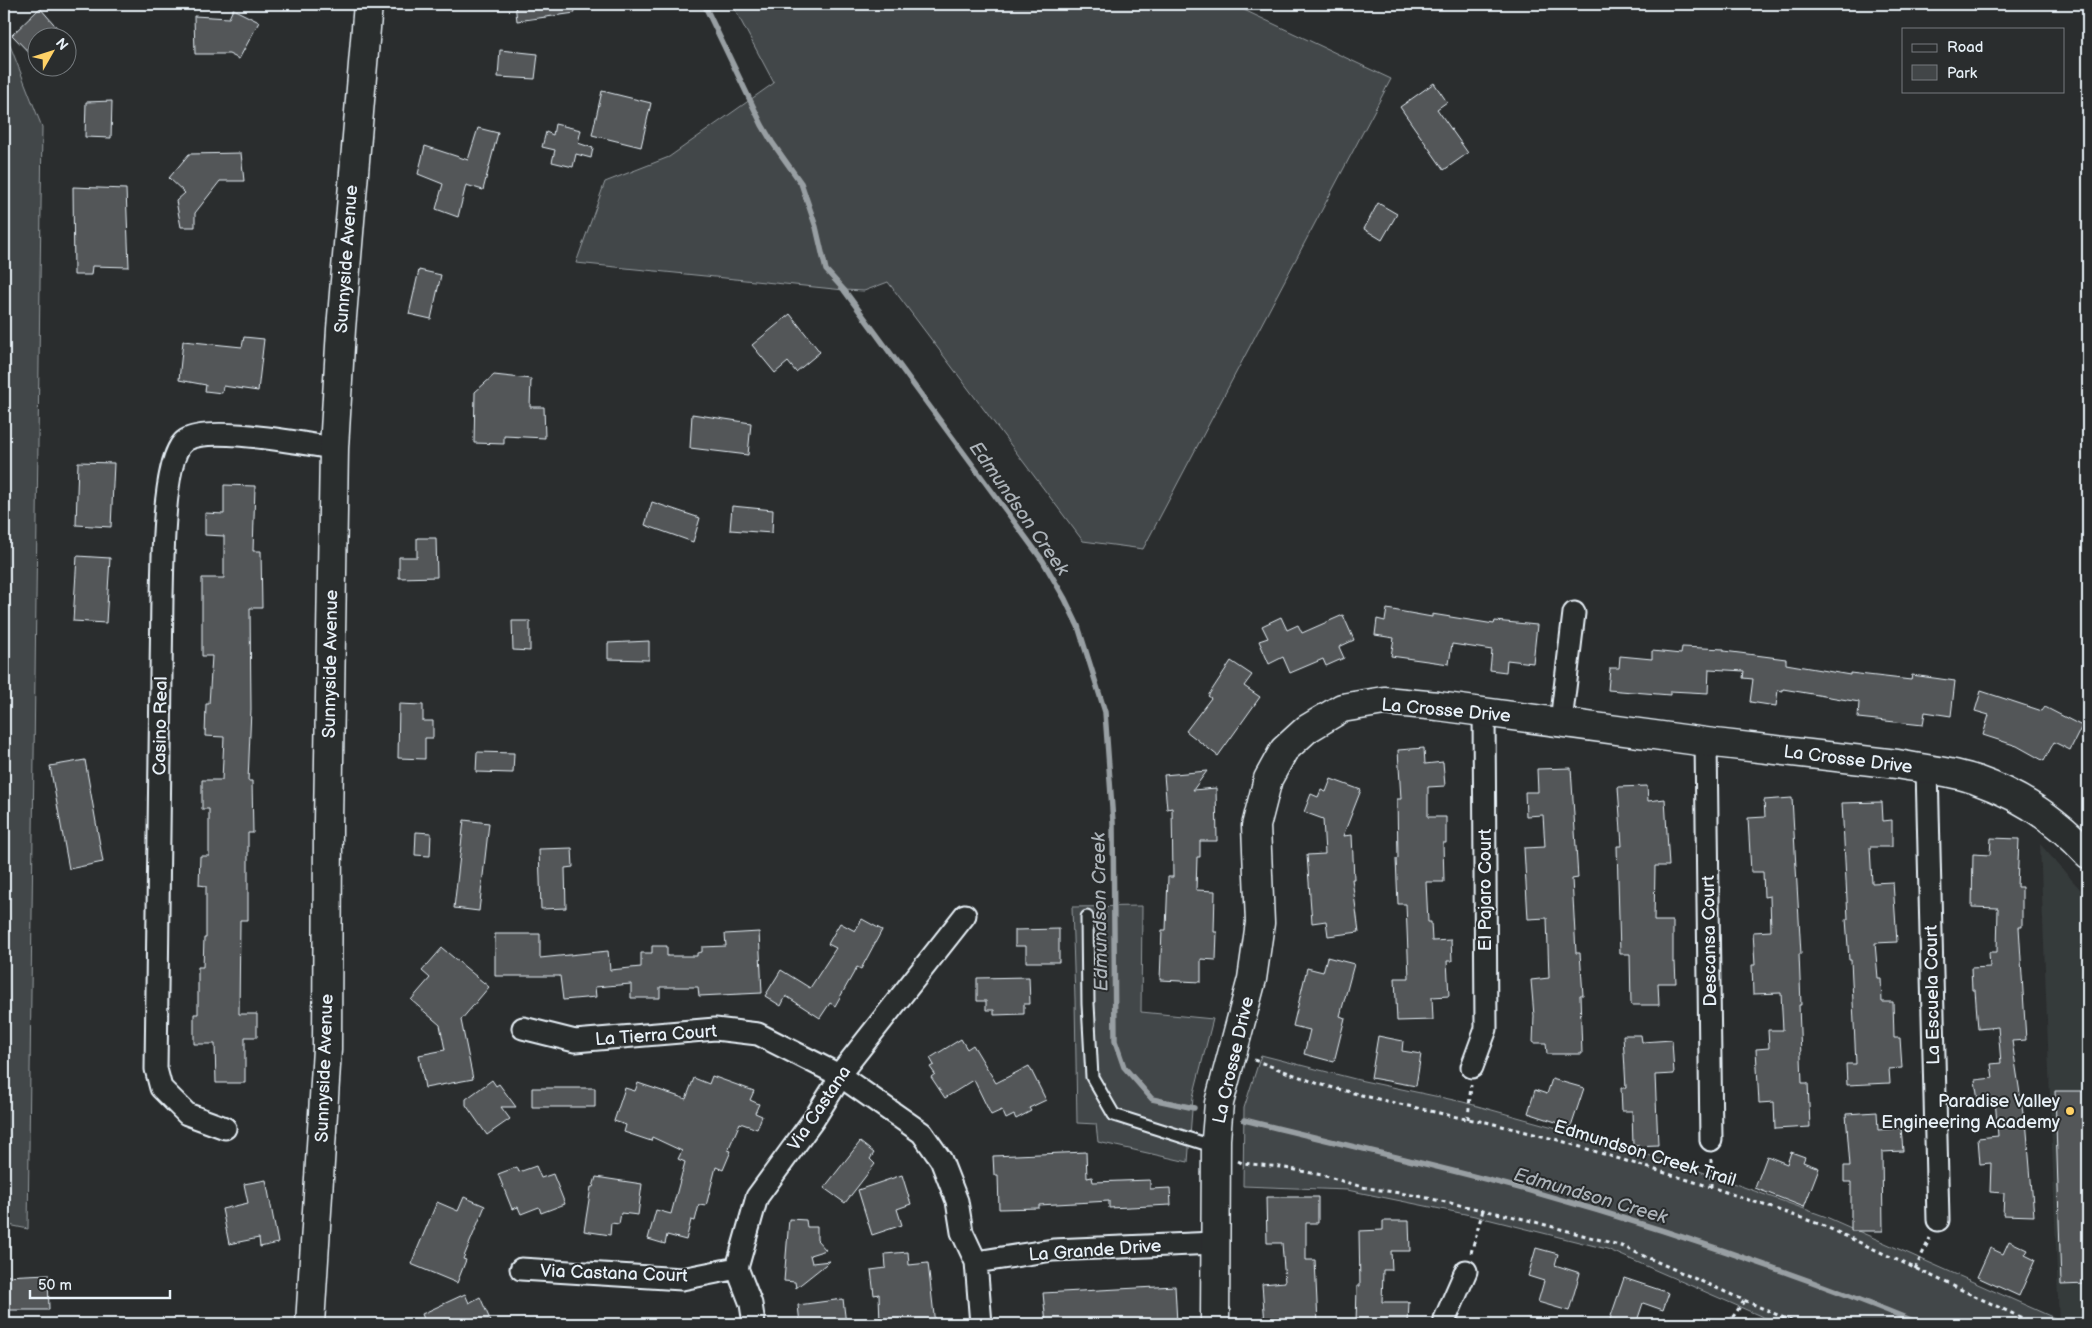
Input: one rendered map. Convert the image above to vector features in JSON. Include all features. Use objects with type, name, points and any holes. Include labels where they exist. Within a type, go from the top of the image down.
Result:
[{"type":"street","name":"Sunnyside Avenue","points":[[310,1324],[327,1049],[328,805],[334,448],[342,311],[368,4]]},
{"type":"street","name":"Casino Real","points":[[225,1128],[187,1114],[161,1088],[156,1070],[162,596],[164,534],[170,469],[184,441],[204,434],[240,436],[334,448]]},
{"type":"street","points":[[1561,722],[1574,613]]},
{"type":"street","name":"La Crosse Drive","points":[[1216,1324],[1215,1243],[1220,1103],[1252,979],[1260,923],[1256,826],[1268,779],[1284,750],[1307,728],[1342,708],[1384,701],[1896,764],[1976,780],[2017,798],[2049,818],[2088,854]]},
{"type":"street","name":"El Pajaro Court","points":[[1472,1066],[1486,1029],[1484,712]]},
{"type":"street","name":"Descansa Court","points":[[1706,742],[1712,1140]]},
{"type":"street","name":"La Escuela Court","points":[[1926,770],[1938,1220]]},
{"type":"street","name":"Via Castana","points":[[737,1268],[757,1196],[814,1119],[840,1075],[965,915]]},
{"type":"street","name":"La Tierra Court","points":[[523,1028],[575,1041],[715,1029],[758,1034],[840,1075],[922,1133],[940,1160],[957,1201],[962,1232],[976,1262]]},
{"type":"street","name":"La Grande Drive","points":[[976,1262],[1053,1250],[1215,1243]]},
{"type":"street","points":[[976,1262],[981,1324]]},
{"type":"street","points":[[737,1268],[751,1304],[754,1324]]},
{"type":"street","name":"Via Castana Court","points":[[521,1269],[682,1279],[737,1268]]},
{"type":"street","points":[[1445,1324],[1445,1318],[1466,1271]]},
{"type":"lane","points":[[1087,918],[1088,1004],[1092,1076],[1100,1092],[1114,1115],[1217,1148]]},
{"type":"path","name":"Edmundson Creek Trail","points":[[1232,1053],[1319,1084],[1558,1140],[1711,1187],[1822,1225],[2032,1324]]},
{"type":"path","points":[[1468,1119],[1472,1066]]},
{"type":"path","points":[[1711,1187],[1712,1140]]},
{"type":"path","points":[[1217,1148],[1242,1163],[1280,1167],[1362,1186],[1483,1210],[1619,1245],[1798,1324]]},
{"type":"path","points":[[1466,1271],[1483,1210]]},
{"type":"path","points":[[1915,1269],[1938,1220]]},
{"type":"path","points":[[1728,1324],[1744,1301]]},
{"type":"shaded area","name":"Paradise Valley Engineering Academy","points":[[2040,844],[2088,898],[2088,1324],[2059,1324]]},
{"type":"green space","points":[[732,4],[1244,4],[1242,9],[1391,79],[1143,549],[1083,541],[888,282],[864,291],[844,290],[576,263],[605,182],[669,157],[774,83]]},
{"type":"green space","points":[[4,30],[42,127],[28,1229],[4,1224]]},
{"type":"green space","points":[[1142,906],[1141,1012],[1213,1019],[1193,1097],[1188,1162],[1098,1142],[1096,1124],[1077,1123],[1072,907]]},
{"type":"green space","points":[[1261,1055],[1359,1080],[1463,1102],[1600,1140],[1702,1172],[1824,1216],[2068,1324],[1779,1324],[1607,1249],[1475,1216],[1347,1190],[1243,1186],[1244,1108]]},
{"type":"building","points":[[515,4],[574,4],[575,13],[517,21]]},
{"type":"building","points":[[40,8],[57,28],[28,28],[28,52],[12,35]]},
{"type":"building","points":[[233,9],[259,22],[239,59],[229,54],[195,54],[194,16],[229,18]]},
{"type":"building","points":[[500,50],[538,54],[535,79],[498,77]]},
{"type":"building","points":[[1434,83],[1447,102],[1437,109],[1468,153],[1444,170],[1400,107]]},
{"type":"building","points":[[602,91],[651,103],[641,147],[592,135]]},
{"type":"building","points":[[112,101],[111,138],[85,137],[86,102]]},
{"type":"building","points":[[555,124],[581,130],[578,143],[593,148],[591,158],[576,154],[573,167],[552,162],[555,150],[542,147],[546,132],[553,135]]},
{"type":"building","points":[[478,128],[498,133],[483,190],[466,185],[458,217],[436,209],[443,184],[418,174],[425,146],[468,160]]},
{"type":"building","points":[[241,153],[244,181],[220,181],[195,213],[195,227],[181,227],[176,201],[185,193],[169,178],[189,154]]},
{"type":"building","points":[[73,187],[126,189],[129,267],[92,266],[91,275],[74,275]]},
{"type":"building","points":[[1378,203],[1397,214],[1382,240],[1364,229]]},
{"type":"building","points":[[419,270],[441,275],[431,319],[409,314]]},
{"type":"building","points":[[790,314],[820,352],[796,372],[788,362],[775,373],[752,345]]},
{"type":"building","points":[[244,337],[264,339],[258,391],[223,386],[222,393],[205,391],[206,385],[179,380],[183,341],[242,347]]},
{"type":"building","points":[[494,375],[531,379],[530,407],[544,407],[545,438],[504,436],[504,444],[474,443],[475,392]]},
{"type":"building","points":[[692,414],[751,423],[748,455],[690,448]]},
{"type":"building","points":[[78,462],[114,463],[111,527],[76,525]]},
{"type":"building","points":[[224,485],[255,486],[253,551],[261,551],[262,608],[250,608],[251,709],[248,781],[252,781],[253,833],[248,833],[248,920],[240,920],[239,1014],[257,1014],[257,1037],[245,1037],[245,1083],[216,1083],[215,1044],[194,1044],[194,1014],[198,1014],[198,967],[203,967],[204,938],[206,938],[206,886],[199,885],[200,856],[209,856],[209,809],[202,809],[202,780],[222,780],[224,737],[205,736],[206,704],[209,704],[212,656],[202,656],[202,578],[224,578],[224,536],[205,535],[205,513],[224,514]]},
{"type":"building","points":[[652,502],[700,518],[693,542],[645,525]]},
{"type":"building","points":[[732,506],[773,510],[772,533],[730,530]]},
{"type":"building","points":[[417,538],[436,538],[437,577],[399,578],[399,557],[417,557]]},
{"type":"building","points":[[77,556],[110,558],[106,623],[73,621]]},
{"type":"building","points":[[1387,609],[1432,617],[1432,614],[1494,624],[1495,621],[1537,625],[1533,663],[1507,660],[1506,672],[1490,670],[1492,650],[1452,644],[1449,664],[1391,656],[1394,638],[1375,635],[1377,619],[1385,621]]},
{"type":"building","points":[[1343,615],[1354,640],[1339,647],[1344,658],[1326,666],[1323,659],[1290,673],[1283,657],[1269,664],[1259,641],[1268,638],[1262,626],[1281,617],[1287,630],[1298,625],[1302,633]]},
{"type":"building","points":[[512,621],[530,621],[530,651],[513,650]]},
{"type":"building","points":[[649,641],[649,660],[608,659],[608,643]]},
{"type":"building","points":[[1682,647],[1724,649],[1724,651],[1786,659],[1786,664],[1850,675],[1850,673],[1911,680],[1912,675],[1955,681],[1951,716],[1925,712],[1923,725],[1858,718],[1859,702],[1783,689],[1783,691],[1778,690],[1776,706],[1750,702],[1753,679],[1743,678],[1744,671],[1709,669],[1708,693],[1670,691],[1670,695],[1608,690],[1610,668],[1619,668],[1620,656],[1652,659],[1652,651],[1681,654]]},
{"type":"building","points":[[1231,661],[1252,675],[1244,686],[1260,697],[1218,756],[1186,731],[1211,698],[1208,696]]},
{"type":"building","points":[[1981,691],[2042,711],[2045,707],[2082,726],[2070,750],[2054,742],[2044,761],[2017,746],[1983,735],[1989,715],[1975,711]]},
{"type":"building","points":[[399,704],[423,705],[423,721],[433,721],[433,738],[425,738],[425,759],[398,758]]},
{"type":"building","points":[[1424,748],[1425,764],[1443,762],[1445,786],[1428,787],[1428,817],[1446,817],[1446,843],[1443,843],[1444,882],[1426,882],[1428,922],[1431,922],[1432,941],[1451,940],[1452,961],[1447,961],[1449,996],[1432,997],[1433,1020],[1397,1021],[1395,978],[1409,978],[1406,904],[1398,904],[1396,859],[1398,858],[1397,799],[1401,799],[1398,750]]},
{"type":"building","points":[[477,752],[514,753],[513,773],[476,772]]},
{"type":"building","points":[[85,760],[103,862],[69,869],[50,766]]},
{"type":"building","points":[[1571,768],[1578,878],[1572,879],[1576,953],[1580,953],[1583,995],[1580,995],[1582,1054],[1547,1054],[1546,1043],[1533,1043],[1534,1016],[1531,980],[1549,978],[1547,918],[1528,919],[1524,848],[1545,847],[1543,815],[1526,816],[1525,792],[1538,792],[1537,769]]},
{"type":"building","points":[[1207,771],[1193,790],[1216,788],[1217,841],[1200,841],[1200,857],[1197,857],[1196,890],[1215,891],[1214,932],[1217,932],[1216,960],[1201,959],[1201,982],[1160,980],[1162,930],[1166,930],[1168,877],[1173,877],[1172,808],[1167,809],[1164,775]]},
{"type":"building","points":[[1331,779],[1361,790],[1343,836],[1352,835],[1354,879],[1352,879],[1359,932],[1328,936],[1326,921],[1312,923],[1307,855],[1325,854],[1323,819],[1304,812],[1311,794],[1318,797],[1321,790],[1326,792]]},
{"type":"building","points":[[1647,786],[1648,801],[1665,799],[1669,866],[1655,866],[1654,921],[1673,921],[1673,963],[1675,962],[1676,983],[1658,983],[1659,1005],[1631,1005],[1630,954],[1620,954],[1617,846],[1622,846],[1618,787]]},
{"type":"building","points":[[1792,798],[1801,954],[1799,954],[1801,1005],[1799,1005],[1802,1083],[1808,1083],[1810,1127],[1775,1129],[1774,1102],[1759,1103],[1756,1049],[1769,1048],[1768,1030],[1783,1030],[1781,993],[1753,994],[1752,965],[1755,965],[1753,932],[1771,931],[1770,896],[1764,897],[1763,872],[1751,872],[1748,818],[1765,817],[1764,800]]},
{"type":"building","points":[[1882,802],[1883,821],[1892,820],[1892,847],[1870,847],[1872,883],[1893,882],[1897,942],[1875,943],[1878,978],[1881,978],[1882,1002],[1893,1002],[1894,1038],[1900,1038],[1902,1068],[1889,1069],[1890,1083],[1847,1085],[1846,1064],[1856,1064],[1851,960],[1849,960],[1846,919],[1848,919],[1842,803]]},
{"type":"building","points":[[464,820],[489,823],[479,911],[454,908]]},
{"type":"building","points":[[416,832],[431,833],[430,856],[415,855]]},
{"type":"building","points":[[1991,838],[2019,839],[2017,887],[2022,887],[2022,927],[2019,927],[2026,1040],[2012,1041],[2024,1120],[2026,1120],[2034,1216],[2003,1215],[2004,1193],[1990,1192],[1991,1163],[1980,1164],[1978,1138],[1998,1136],[1995,1099],[1978,1101],[1975,1080],[1993,1078],[1991,1064],[2001,1063],[1998,1027],[1978,1029],[1975,990],[1972,990],[1971,968],[1990,967],[1989,952],[1997,952],[1998,908],[1972,907],[1973,854],[1990,855]]},
{"type":"building","points":[[572,848],[573,867],[565,868],[566,908],[541,909],[539,849]]},
{"type":"building","points":[[862,919],[882,930],[861,969],[857,967],[835,1006],[830,1003],[820,1018],[786,996],[781,1006],[765,996],[781,970],[810,988],[836,948],[828,944],[840,923],[855,931]]},
{"type":"building","points":[[1059,929],[1059,962],[1026,962],[1026,946],[1015,946],[1015,930]]},
{"type":"building","points":[[759,932],[762,993],[699,996],[698,987],[660,987],[660,998],[631,998],[631,984],[595,987],[596,997],[563,1000],[560,976],[495,976],[495,934],[540,934],[540,958],[608,951],[610,970],[641,967],[641,953],[652,953],[652,946],[667,946],[667,956],[697,956],[697,953],[702,952],[702,947],[726,946],[725,934]]},
{"type":"building","points":[[442,948],[489,987],[461,1020],[473,1079],[425,1088],[419,1055],[445,1050],[440,1025],[411,1000],[430,978],[422,971]]},
{"type":"building","points":[[1327,957],[1354,964],[1340,1016],[1345,1018],[1334,1062],[1304,1054],[1310,1030],[1293,1026],[1307,968],[1323,972]]},
{"type":"building","points":[[1029,977],[1030,1004],[1024,1004],[1024,1014],[994,1015],[994,1010],[986,1010],[986,1001],[977,1001],[977,978]]},
{"type":"building","points":[[1623,1035],[1641,1035],[1642,1042],[1672,1040],[1674,1074],[1655,1075],[1658,1145],[1633,1146],[1632,1111],[1622,1111],[1621,1088],[1626,1088]]},
{"type":"building","points":[[1378,1036],[1403,1041],[1402,1051],[1421,1054],[1416,1086],[1371,1078]]},
{"type":"building","points":[[961,1039],[967,1049],[973,1045],[996,1083],[1029,1066],[1046,1100],[1029,1108],[1031,1111],[1016,1119],[1014,1115],[1006,1119],[1002,1110],[991,1115],[974,1080],[945,1098],[931,1077],[935,1074],[930,1067],[934,1065],[930,1058]]},
{"type":"building","points":[[712,1076],[754,1091],[750,1100],[759,1104],[755,1113],[762,1116],[757,1129],[740,1123],[728,1150],[731,1151],[723,1170],[716,1167],[706,1206],[699,1205],[695,1221],[691,1220],[686,1240],[667,1235],[665,1244],[648,1239],[656,1210],[671,1214],[685,1162],[678,1159],[682,1151],[652,1137],[651,1141],[624,1132],[626,1125],[614,1121],[625,1088],[635,1091],[638,1083],[686,1099],[694,1078],[709,1084]]},
{"type":"building","points":[[1552,1079],[1584,1088],[1571,1127],[1528,1113],[1535,1090],[1547,1094]]},
{"type":"building","points":[[492,1080],[496,1086],[499,1084],[516,1107],[501,1107],[510,1119],[487,1135],[466,1105],[466,1099]]},
{"type":"building","points":[[532,1088],[595,1088],[595,1107],[532,1107]]},
{"type":"building","points":[[2055,1091],[2087,1091],[2088,1284],[2061,1285]]},
{"type":"building","points":[[1877,1112],[1878,1130],[1901,1128],[1903,1151],[1882,1152],[1883,1231],[1851,1231],[1851,1182],[1844,1182],[1844,1166],[1850,1166],[1846,1114]]},
{"type":"building","points":[[860,1142],[874,1153],[870,1159],[875,1164],[845,1203],[824,1188]]},
{"type":"building","points":[[1086,1152],[1087,1178],[1092,1177],[1093,1182],[1150,1180],[1150,1189],[1170,1188],[1171,1205],[1109,1208],[1109,1201],[1039,1205],[1039,1208],[999,1209],[998,1175],[994,1175],[993,1156]]},
{"type":"building","points":[[1791,1152],[1805,1157],[1803,1162],[1819,1168],[1804,1207],[1755,1188],[1767,1156],[1787,1164]]},
{"type":"building","points":[[536,1166],[541,1178],[553,1174],[565,1204],[541,1213],[539,1207],[521,1214],[518,1207],[512,1209],[498,1174],[517,1167],[519,1172]]},
{"type":"building","points":[[902,1175],[911,1204],[897,1209],[902,1225],[872,1235],[858,1190]]},
{"type":"building","points":[[596,1177],[642,1184],[638,1215],[621,1213],[619,1224],[611,1223],[610,1235],[584,1231],[591,1187],[593,1187]]},
{"type":"building","points":[[266,1180],[278,1243],[260,1247],[259,1238],[229,1244],[222,1209],[248,1203],[244,1184]]},
{"type":"building","points":[[464,1197],[485,1206],[463,1259],[466,1260],[457,1283],[411,1264],[437,1202],[458,1211]]},
{"type":"building","points":[[1266,1197],[1318,1197],[1318,1223],[1306,1223],[1306,1260],[1315,1260],[1318,1324],[1265,1324],[1262,1284],[1285,1282],[1282,1243],[1267,1243]]},
{"type":"building","points":[[789,1219],[806,1220],[807,1227],[817,1227],[817,1240],[826,1250],[810,1255],[812,1263],[830,1261],[796,1288],[795,1282],[784,1281]]},
{"type":"building","points":[[1383,1221],[1409,1221],[1410,1251],[1391,1251],[1392,1270],[1383,1270],[1382,1302],[1409,1302],[1408,1324],[1356,1324],[1357,1286],[1360,1286],[1359,1231],[1383,1230]]},
{"type":"building","points":[[2009,1241],[2028,1250],[2025,1255],[2035,1260],[2019,1296],[1977,1277],[1990,1248],[2003,1254]]},
{"type":"building","points":[[1536,1248],[1558,1254],[1555,1265],[1580,1273],[1569,1311],[1538,1302],[1544,1281],[1528,1276]]},
{"type":"building","points":[[908,1252],[909,1265],[928,1263],[935,1324],[880,1324],[879,1294],[874,1295],[871,1270],[886,1268],[885,1254]]},
{"type":"building","points":[[48,1274],[49,1310],[4,1310],[4,1276]]},
{"type":"building","points":[[1624,1278],[1669,1293],[1663,1310],[1643,1303],[1636,1324],[1626,1324],[1610,1319]]},
{"type":"building","points":[[1175,1286],[1177,1323],[1046,1324],[1043,1293]]},
{"type":"building","points":[[465,1294],[469,1303],[480,1297],[492,1324],[426,1324],[422,1314]]},
{"type":"building","points":[[843,1299],[846,1324],[800,1324],[798,1305]]},
{"type":"waterway","name":"Edmundson Creek","points":[[704,4],[762,125],[801,183],[816,227],[826,270],[844,290],[1043,561],[1078,626],[1105,712],[1113,822],[1115,1041],[1124,1067],[1152,1099],[1194,1108]]},
{"type":"waterway","name":"Edmundson Creek","points":[[1244,1120],[1462,1173],[1583,1206],[1778,1270],[1921,1324]]},
{"type":"place","name":"Paradise Valley Engineering Academy","points":[[2070,1111]]}]
